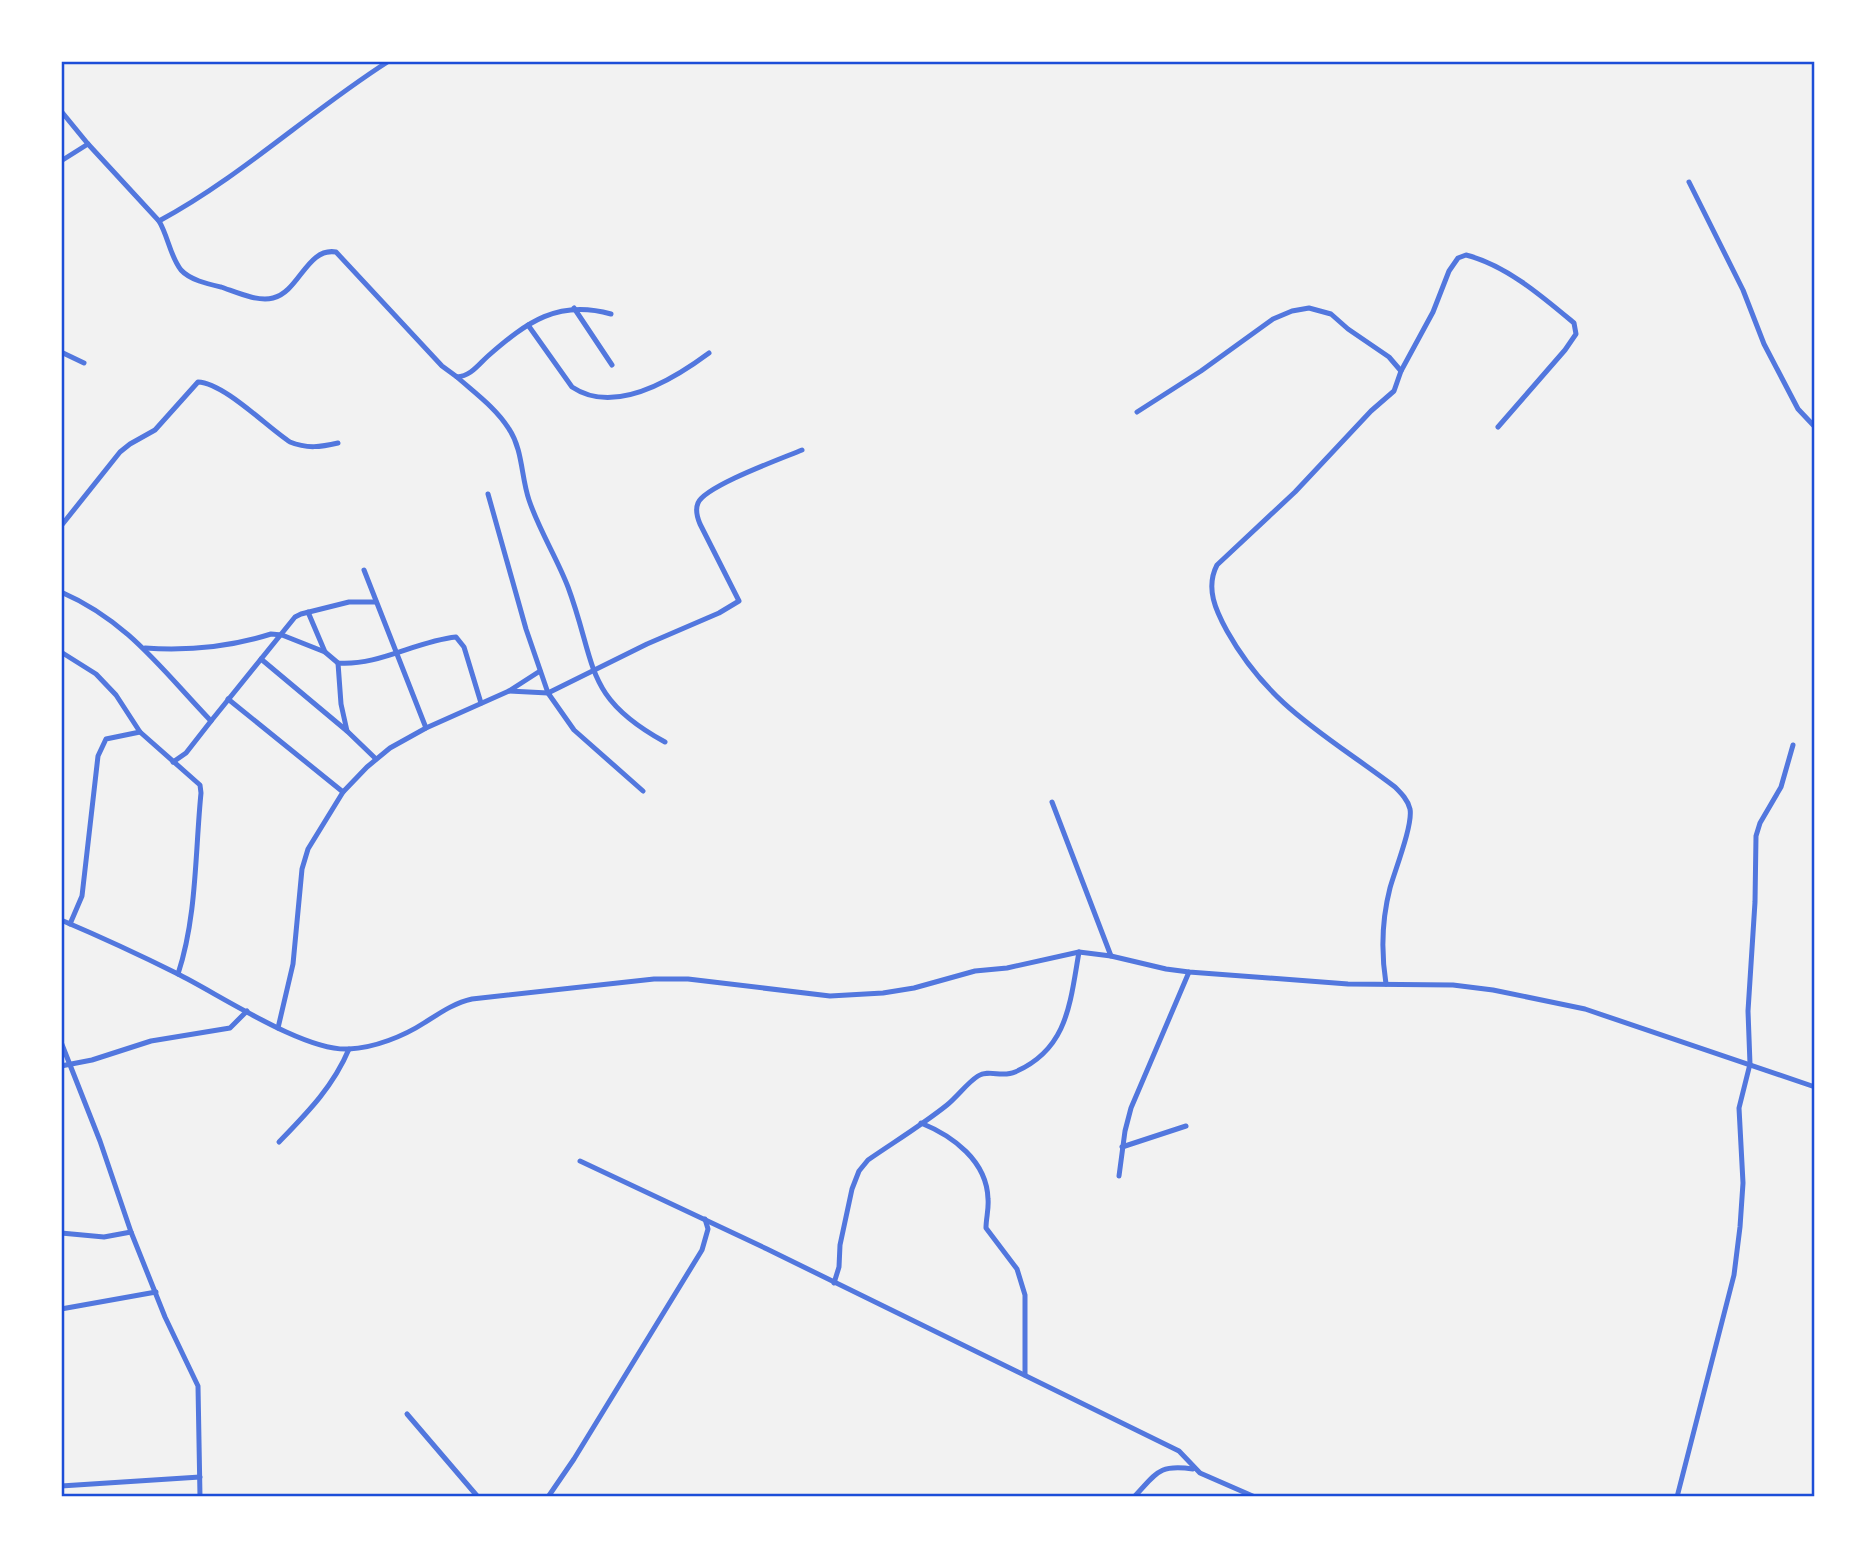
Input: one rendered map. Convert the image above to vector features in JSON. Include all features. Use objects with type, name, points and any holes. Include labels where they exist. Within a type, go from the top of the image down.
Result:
[{"type":"street","points":[[159,221],[199,198],[350,86],[389,61]]},
{"type":"street","points":[[61,111],[159,221],[175,261],[183,272],[209,284],[259,299],[274,298],[282,294],[317,256],[327,251],[336,252],[442,366],[500,416],[511,431],[519,452],[529,502],[569,590],[592,671],[614,706],[638,727],[665,742]]},
{"type":"street","points":[[61,162],[88,144]]},
{"type":"street","points":[[1689,182],[1743,290],[1764,344],[1798,409],[1815,427]]},
{"type":"street","points":[[1386,984],[1382,946],[1384,920],[1389,891],[1409,823],[1410,810],[1405,798],[1395,787],[1285,706],[1259,678],[1234,644],[1217,613],[1211,583],[1212,574],[1223,559],[1295,492],[1366,416],[1394,391],[1401,371],[1433,312],[1449,271],[1458,258],[1466,255],[1517,279],[1574,323],[1576,334],[1565,350],[1498,427]]},
{"type":"street","points":[[457,377],[471,372],[528,325],[553,313],[574,308],[611,314]]},
{"type":"street","points":[[574,308],[612,365]]},
{"type":"street","points":[[1137,412],[1212,364],[1273,319],[1309,308],[1331,314],[1389,357],[1401,371]]},
{"type":"street","points":[[528,325],[572,387],[582,394],[595,397],[640,392],[675,376],[709,353]]},
{"type":"street","points":[[61,352],[84,363]]},
{"type":"street","points":[[61,526],[120,452],[155,430],[198,382],[208,382],[221,390],[290,442],[319,447],[338,443]]},
{"type":"street","points":[[509,691],[548,693],[647,644],[719,613],[739,601],[700,524],[696,514],[697,505],[705,494],[733,479],[803,450]]},
{"type":"street","points":[[488,494],[548,693],[574,730],[643,791]]},
{"type":"street","points":[[364,570],[426,728]]},
{"type":"street","points":[[61,592],[83,601],[120,626],[145,648],[211,721]]},
{"type":"street","points":[[173,762],[186,753],[295,617],[349,602],[376,602]]},
{"type":"street","points":[[308,612],[325,652]]},
{"type":"street","points":[[145,648],[205,648],[271,634],[282,635],[325,652],[338,663],[356,663],[456,637],[464,647],[481,703]]},
{"type":"street","points":[[61,652],[96,674],[116,695],[140,732],[200,785],[193,895],[188,934],[178,974]]},
{"type":"street","points":[[261,659],[376,759]]},
{"type":"street","points":[[338,663],[347,731]]},
{"type":"street","points":[[278,1028],[293,964],[302,869],[309,849],[343,792],[376,759],[426,728],[509,691],[540,671]]},
{"type":"street","points":[[228,699],[343,792]]},
{"type":"street","points":[[70,924],[82,896],[98,755],[106,739],[140,732]]},
{"type":"street","points":[[1677,1497],[1734,1275],[1743,1183],[1739,1108],[1750,1064],[1748,1010],[1756,836],[1760,823],[1780,787],[1793,745]]},
{"type":"street","points":[[1052,802],[1111,956]]},
{"type":"street","points":[[61,920],[178,974],[278,1028],[333,1048],[349,1049],[408,1032],[459,1002],[472,999],[654,979],[688,979],[830,996],[883,993],[914,988],[975,971],[1007,968],[1079,952],[1189,972],[1348,984],[1452,985],[1493,990],[1586,1009],[1815,1087]]},
{"type":"street","points":[[834,1283],[839,1267],[840,1245],[859,1171],[868,1160],[948,1104],[976,1077],[983,1073],[1005,1076],[1012,1074],[1031,1064],[1051,1047],[1066,1018],[1079,952]]},
{"type":"street","points":[[1119,1176],[1122,1147],[1134,1099],[1189,972]]},
{"type":"street","points":[[61,1066],[151,1041],[230,1028],[247,1011]]},
{"type":"street","points":[[61,1042],[131,1232],[165,1317],[198,1385],[200,1497]]},
{"type":"street","points":[[279,1142],[328,1088],[337,1076],[349,1049]]},
{"type":"street","points":[[921,1123],[956,1141],[974,1160],[985,1184],[988,1198],[986,1228],[1017,1269],[1025,1295],[1025,1375]]},
{"type":"street","points":[[1122,1147],[1186,1126]]},
{"type":"street","points":[[580,1161],[705,1219],[1179,1451],[1193,1469]]},
{"type":"street","points":[[548,1497],[702,1250],[708,1229],[705,1219]]},
{"type":"street","points":[[61,1223],[62,1233],[104,1237],[131,1232]]},
{"type":"street","points":[[61,1309],[156,1292]]},
{"type":"street","points":[[407,1414],[478,1497]]},
{"type":"street","points":[[1134,1497],[1163,1468],[1175,1466],[1193,1469],[1255,1497]]},
{"type":"street","points":[[61,1486],[200,1477]]}]
